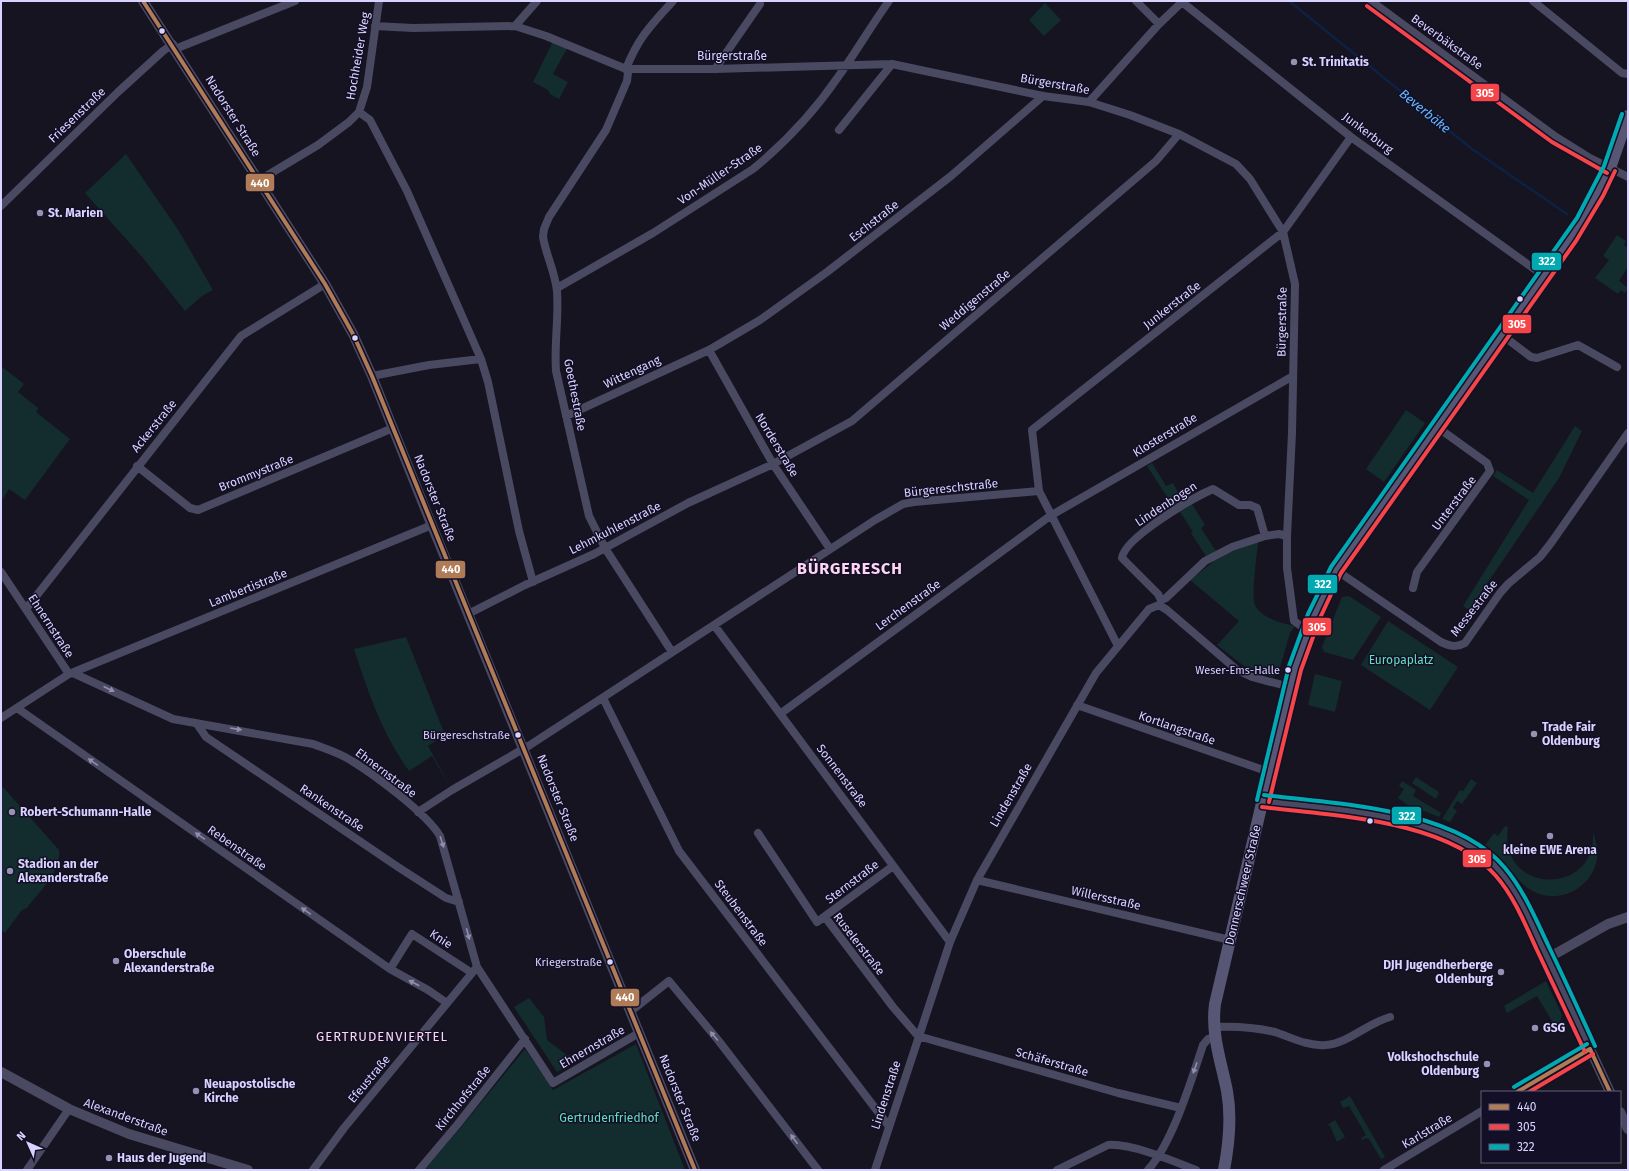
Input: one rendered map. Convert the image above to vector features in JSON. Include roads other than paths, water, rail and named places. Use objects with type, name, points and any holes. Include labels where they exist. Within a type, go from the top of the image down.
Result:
[{"type":"main road","name":"Donnerschweer Straße","points":[[1224,1170],[1230,1131],[1230,1112],[1214,1032],[1215,1004],[1290,687],[1308,631],[1336,570],[1582,221],[1610,168],[1628,116]]},
{"type":"street","name":"Nadorster Straße","points":[[143,1],[174,46],[258,181],[325,284],[353,334],[372,376],[696,1170]]},
{"type":"street","name":"Friesenstraße","points":[[1,206],[118,92],[163,51],[295,1]]},
{"type":"street","name":"Hochheider Weg","points":[[258,181],[318,145],[349,122],[359,112],[367,87],[379,1]]},
{"type":"street","points":[[515,26],[537,1]]},
{"type":"street","name":"Goethestraße","points":[[672,652],[605,548],[589,516],[558,378],[555,355],[558,318],[557,288],[544,246],[544,229],[549,217],[606,130],[627,81],[628,73],[626,69],[638,40],[673,1]]},
{"type":"street","name":"Von-Müller-Straße","points":[[557,288],[653,233],[753,169],[798,127],[829,89],[890,1]]},
{"type":"street","points":[[1136,1],[1159,24]]},
{"type":"street","points":[[1089,102],[1159,24],[1182,1]]},
{"type":"street","name":"Junkerburg","points":[[1182,1],[1351,137],[1544,276]]},
{"type":"street","name":"Beverbäkstraße","points":[[1371,1],[1556,137],[1588,157],[1628,176]]},
{"type":"street","points":[[1533,1],[1622,73],[1628,74]]},
{"type":"street","points":[[715,70],[760,4]]},
{"type":"street","name":"Bürgerstraße","points":[[375,26],[413,28],[515,26],[546,36],[626,69],[715,70],[846,64],[892,64],[1043,96],[1089,102],[1130,115],[1179,134],[1236,164],[1250,179],[1283,232],[1295,284],[1287,536],[1288,568],[1294,621],[1308,631]]},
{"type":"street","points":[[839,130],[892,64]]},
{"type":"street","name":"Eschstraße","points":[[709,350],[760,320],[827,272],[951,176],[1043,96]]},
{"type":"street","points":[[359,112],[370,120],[407,191],[481,359],[488,382],[519,531],[532,582]]},
{"type":"street","name":"Weddigenstraße","points":[[773,464],[852,420],[1156,161],[1179,134]]},
{"type":"street","name":"Junkerstraße","points":[[1039,491],[1032,430],[1283,232],[1351,137]]},
{"type":"street","name":"Ackerstraße","points":[[26,609],[137,466],[241,336],[325,284]]},
{"type":"street","points":[[1502,335],[1531,357],[1537,358],[1578,345],[1617,367]]},
{"type":"street","name":"Wittengang","points":[[566,416],[709,350]]},
{"type":"street","name":"Norderstraße","points":[[709,350],[773,464],[830,549]]},
{"type":"street","points":[[372,376],[429,365],[481,359]]},
{"type":"street","name":"Klosterstraße","points":[[1050,516],[1293,376]]},
{"type":"street","name":"Unterstraße","points":[[1413,588],[1417,572],[1490,471],[1487,463],[1437,427]]},
{"type":"street","name":"Brommystraße","points":[[137,466],[190,508],[198,510],[393,428]]},
{"type":"street","name":"Messestraße","points":[[1336,570],[1441,642],[1458,647],[1465,643],[1508,584],[1540,557],[1628,432]]},
{"type":"street","name":"Lehmkuhlenstraße","points":[[468,614],[605,548],[688,503],[773,464]]},
{"type":"street","name":"Lindenbogen","points":[[1160,603],[1158,594],[1122,558],[1122,553],[1154,524],[1214,489],[1239,505],[1250,505],[1257,508],[1260,512],[1265,536]]},
{"type":"street","points":[[1039,491],[1050,516],[1118,646]]},
{"type":"street","name":"Bürgereschstraße","points":[[418,812],[452,790],[524,749],[830,549],[875,520],[904,504],[1039,491]]},
{"type":"street","name":"Lerchenstraße","points":[[780,714],[1050,516]]},
{"type":"street","name":"Lambertistraße","points":[[1,718],[71,674],[432,525]]},
{"type":"street","points":[[1287,536],[1279,534],[1265,536],[1232,547],[1205,561],[1160,603],[1237,670],[1252,677],[1290,687]]},
{"type":"street","name":"Ehnernstraße","points":[[1,572],[71,674],[173,718],[198,724],[238,729],[298,741],[331,751],[352,761],[389,788],[418,812],[436,829],[440,836],[460,902],[474,970],[525,1039],[553,1082],[639,1033]]},
{"type":"street","name":"Lindenstraße","points":[[875,1170],[888,1125],[950,942],[977,880],[1096,673],[1149,610],[1160,603]]},
{"type":"street","name":"Sonnenstraße","points":[[714,625],[950,942]]},
{"type":"street","name":"Steubenstraße","points":[[603,698],[679,850],[888,1125]]},
{"type":"street","name":"Kortlangstraße","points":[[1077,705],[1270,772]]},
{"type":"street","name":"Rebenstraße","points":[[17,708],[390,970],[428,990],[448,1003]]},
{"type":"street","name":"Rankenstraße","points":[[198,724],[206,737],[446,898],[460,902]]},
{"type":"street","points":[[1263,802],[1352,812],[1413,823],[1452,836],[1482,855],[1508,882],[1522,904],[1610,1091]]},
{"type":"street","name":"Ruselerstraße","points":[[758,833],[817,922],[825,917],[893,1007],[918,1036]]},
{"type":"street","name":"Sternstraße","points":[[825,917],[893,866]]},
{"type":"street","name":"Willersstraße","points":[[977,880],[1230,940]]},
{"type":"street","points":[[1548,958],[1608,924],[1628,917]]},
{"type":"street","name":"Knie","points":[[390,970],[412,934],[474,970]]},
{"type":"street","name":"Efeustraße","points":[[313,1170],[344,1128],[474,970]]},
{"type":"street","points":[[631,1011],[668,981],[718,1040],[818,1170]]},
{"type":"street","points":[[1148,1170],[1159,1156],[1181,1108],[1203,1045],[1214,1032],[1237,1026],[1273,1032],[1300,1041],[1327,1046],[1341,1041],[1378,1020],[1390,1017]]},
{"type":"street","name":"Schäferstraße","points":[[918,1036],[1118,1093],[1181,1108]]},
{"type":"street","name":"Kirchhofstraße","points":[[419,1170],[458,1125],[525,1039]]},
{"type":"street","points":[[1519,1091],[1590,1049]]},
{"type":"street","name":"Alexanderstraße","points":[[1,1072],[69,1109],[129,1134],[248,1170]]},
{"type":"street","points":[[27,1170],[69,1109]]},
{"type":"street","name":"Karlstraße","points":[[1384,1170],[1481,1112]]},
{"type":"street","points":[[1621,1114],[1628,1129]]},
{"type":"street","points":[[1057,1170],[1108,1146],[1116,1144],[1159,1156],[1196,1170]]},
{"type":"waterway","name":"Beverbäke","points":[[1289,1],[1472,149],[1567,214]]},
{"type":"place","name":"St. Trinitatis","points":[[1294,62]]},
{"type":"place","name":"St. Marien","points":[[40,213]]},
{"type":"place","name":"Weser-Ems-Halle","points":[[1288,670]]},
{"type":"place","name":"Trade Fair Oldenburg","points":[[1534,734]]},
{"type":"place","name":"Bürgereschstraße","points":[[518,735]]},
{"type":"place","name":"Robert-Schumann-Halle","points":[[12,812]]},
{"type":"place","name":"kleine EWE Arena","points":[[1550,836]]},
{"type":"place","name":"Stadion an der Alexanderstraße","points":[[10,871]]},
{"type":"place","name":"Oberschule Alexanderstraße","points":[[116,961]]},
{"type":"place","name":"Kriegerstraße","points":[[610,962]]},
{"type":"place","name":"DJH Jugendherberge Oldenburg","points":[[1501,972]]},
{"type":"place","name":"GSG","points":[[1535,1028]]},
{"type":"place","name":"Volkshochschule Oldenburg","points":[[1487,1064]]},
{"type":"place","name":"Neuapostolische Kirche","points":[[196,1091]]},
{"type":"place","name":"Haus der Jugend","points":[[109,1158]]},
{"type":"district","name":"BÜRGERESCH","points":[[850,568]]},
{"type":"district","name":"GERTRUDENVIERTEL","points":[[382,1036]]},
{"type":"park label","name":"Europaplatz","points":[[1401,660]]},
{"type":"park label","name":"Gertrudenfriedhof","points":[[609,1118]]}]
